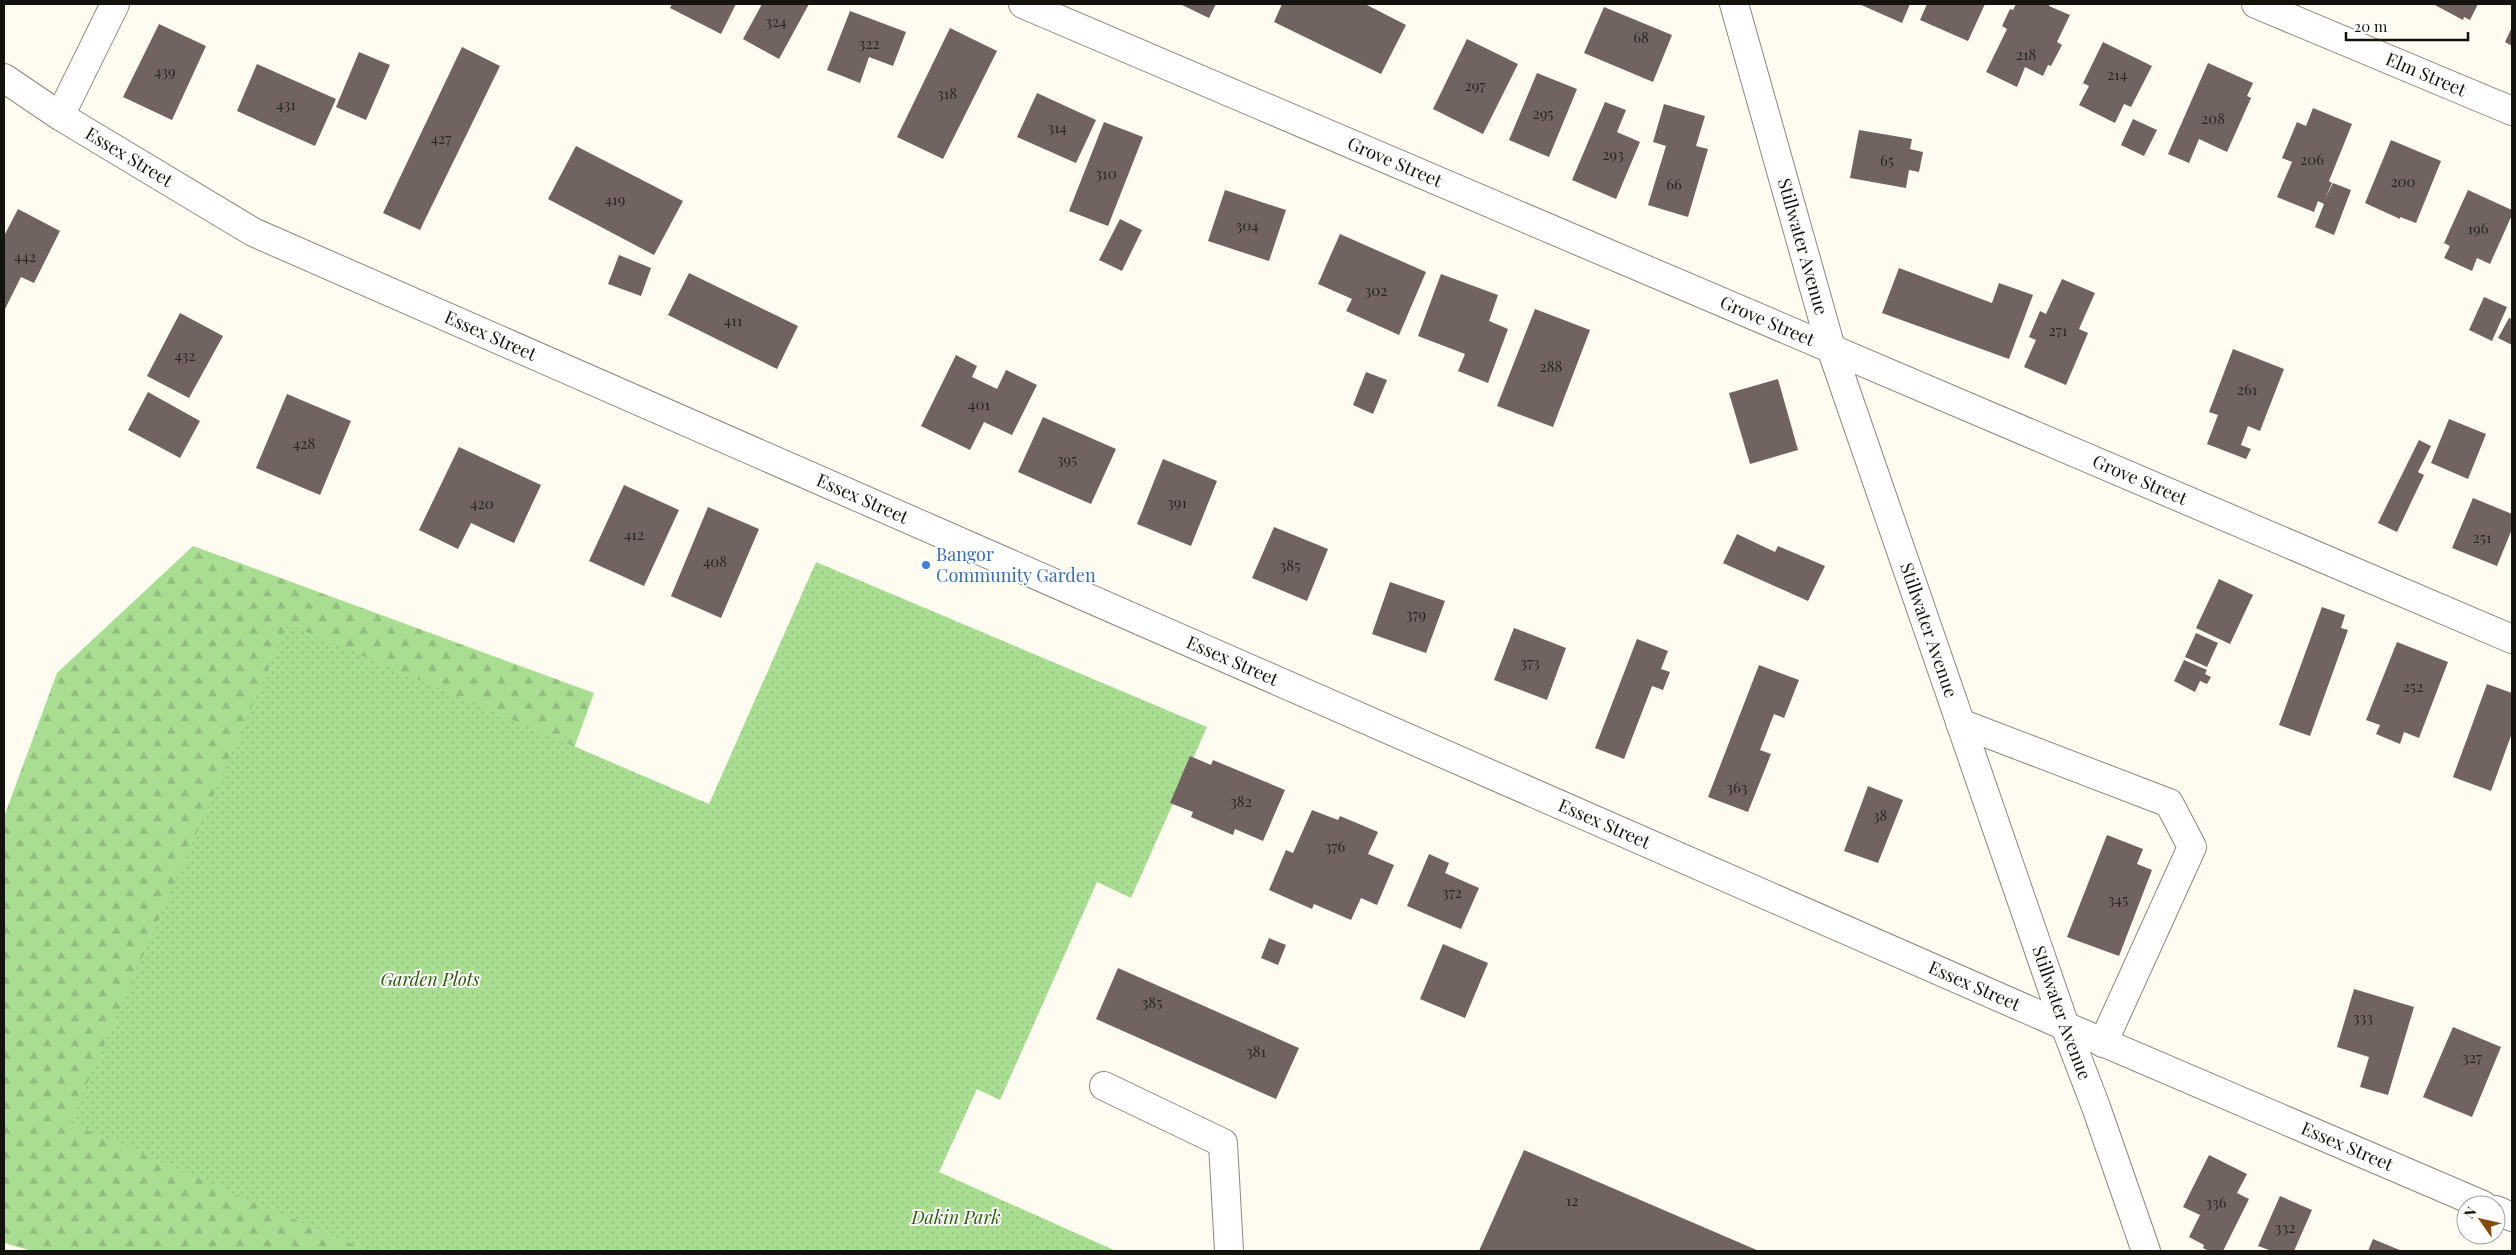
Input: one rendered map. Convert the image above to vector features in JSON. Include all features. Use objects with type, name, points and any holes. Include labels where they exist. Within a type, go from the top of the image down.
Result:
[{"type":"street","points":[[60,116],[114,4]]},
{"type":"street","name":"Grove Street","points":[[1023,4],[2512,639]]},
{"type":"street","name":"Stillwater Avenue","points":[[1734,4],[1831,348],[2065,1026],[2096,1107],[2146,1251]]},
{"type":"street","name":"Elm Street","points":[[2256,4],[2512,112]]},
{"type":"street","name":"Essex Street","points":[[4,78],[60,116],[253,232],[2103,1043],[2460,1195]]},
{"type":"street","points":[[1960,723],[2169,803],[2192,847],[2103,1043]]},
{"type":"street","points":[[1104,1086],[1223,1143],[1228,1251]]},
{"type":"green space","points":[[193,546],[594,693],[391,1251],[32,1251],[4,1243],[4,817],[57,673]]},
{"type":"green space","name":"Garden Plots","points":[[816,562],[1207,727],[1131,898],[1097,882],[1000,1100],[977,1089],[939,1172],[1116,1251],[368,1251],[70,1123],[288,624],[709,804]]},
{"type":"building","points":[[672,4],[736,4],[721,34],[670,8]]},
{"type":"building","points":[[762,4],[809,4],[779,59],[743,39]]},
{"type":"building","points":[[1180,4],[1216,4],[1209,18]]},
{"type":"building","points":[[1282,4],[1365,4],[1406,25],[1381,74],[1274,22]]},
{"type":"building","points":[[1859,4],[1910,4],[1902,23]]},
{"type":"building","points":[[1927,4],[1985,4],[1968,41],[1920,20]]},
{"type":"building","points":[[2016,4],[2050,4],[2049,6],[2070,15],[2057,42],[2062,45],[2051,66],[2048,65],[2043,76],[2025,67],[2017,87],[1986,72],[2007,29],[2002,26],[2010,9],[2013,10]]},
{"type":"building","points":[[2433,4],[2478,4],[2470,20],[2464,17],[2463,20]]},
{"type":"building","points":[[1604,7],[1672,35],[1653,82],[1584,53]]},
{"type":"building","points":[[850,11],[906,32],[893,66],[869,57],[860,83],[827,70]]},
{"type":"building","points":[[159,24],[206,46],[172,120],[123,97]]},
{"type":"building","points":[[2512,27],[2512,46],[2505,42]]},
{"type":"building","points":[[950,28],[997,51],[943,159],[897,137]]},
{"type":"building","points":[[1467,39],[1518,64],[1483,134],[1433,109]]},
{"type":"building","points":[[2103,42],[2152,66],[2131,107],[2124,104],[2115,123],[2079,105],[2089,86],[2083,83]]},
{"type":"building","points":[[462,47],[500,66],[420,230],[383,213]]},
{"type":"building","points":[[359,52],[390,65],[366,120],[336,107]]},
{"type":"building","points":[[2208,63],[2253,83],[2247,96],[2251,98],[2227,152],[2199,139],[2189,163],[2168,154]]},
{"type":"building","points":[[257,64],[336,99],[315,146],[237,111]]},
{"type":"building","points":[[1537,73],[1577,89],[1549,157],[1509,140]]},
{"type":"building","points":[[1037,93],[1096,120],[1076,163],[1017,137]]},
{"type":"building","points":[[1605,102],[1626,110],[1617,132],[1640,142],[1616,199],[1572,180]]},
{"type":"building","points":[[1664,104],[1705,116],[1696,146],[1708,149],[1688,217],[1648,205],[1666,146],[1653,142]]},
{"type":"building","points":[[2313,108],[2352,124],[2329,181],[2332,183],[2325,199],[2333,183],[2351,190],[2334,235],[2315,227],[2324,204],[2318,201],[2314,212],[2277,197],[2292,162],[2282,158],[2297,122],[2306,126]]},
{"type":"building","points":[[2133,119],[2157,130],[2144,156],[2121,145]]},
{"type":"building","points":[[1104,122],[1143,137],[1108,226],[1069,211]]},
{"type":"building","points":[[1859,130],[1912,139],[1910,149],[1923,152],[1919,172],[1909,170],[1906,188],[1850,178]]},
{"type":"building","points":[[2391,140],[2441,161],[2416,223],[2400,217],[2400,219],[2365,203]]},
{"type":"building","points":[[576,146],[683,201],[654,255],[548,199]]},
{"type":"building","points":[[1225,190],[1286,210],[1269,261],[1208,241]]},
{"type":"building","points":[[2468,190],[2512,210],[2512,215],[2490,264],[2477,258],[2472,271],[2444,258],[2450,246],[2444,243]]},
{"type":"building","points":[[18,209],[60,231],[34,283],[21,277],[4,311],[4,236]]},
{"type":"building","points":[[1120,219],[1142,230],[1122,271],[1099,260]]},
{"type":"building","points":[[1340,234],[1426,272],[1399,335],[1346,311],[1352,299],[1318,284]]},
{"type":"building","points":[[619,255],[651,268],[641,296],[608,284]]},
{"type":"building","points":[[1899,268],[1992,303],[1999,283],[2033,295],[2009,359],[1882,313]]},
{"type":"building","points":[[689,273],[798,326],[777,369],[668,315]]},
{"type":"building","points":[[1441,274],[1498,295],[1489,321],[1508,329],[1488,383],[1458,371],[1465,354],[1418,336]]},
{"type":"building","points":[[2062,279],[2095,293],[2079,329],[2088,333],[2066,385],[2024,367],[2036,340],[2029,337],[2040,311],[2046,314]]},
{"type":"building","points":[[2484,297],[2507,307],[2492,341],[2469,330]]},
{"type":"building","points":[[1535,309],[1590,330],[1553,427],[1497,406]]},
{"type":"building","points":[[180,313],[223,336],[189,398],[147,376]]},
{"type":"building","points":[[2509,318],[2512,319],[2512,345],[2498,338]]},
{"type":"building","points":[[2233,349],[2284,369],[2260,431],[2248,426],[2241,445],[2251,449],[2246,459],[2207,444],[2218,415],[2209,412]]},
{"type":"building","points":[[956,355],[977,366],[972,377],[997,389],[1006,370],[1037,385],[1012,435],[984,422],[970,450],[921,426]]},
{"type":"building","points":[[1366,372],[1387,380],[1373,414],[1353,405]]},
{"type":"building","points":[[1778,379],[1798,450],[1750,464],[1729,393]]},
{"type":"building","points":[[148,392],[200,421],[180,458],[128,430]]},
{"type":"building","points":[[287,394],[351,421],[320,495],[256,468]]},
{"type":"building","points":[[1043,417],[1116,449],[1091,504],[1018,472]]},
{"type":"building","points":[[2449,419],[2486,434],[2468,479],[2431,463]]},
{"type":"building","points":[[2419,440],[2431,446],[2418,472],[2424,475],[2397,532],[2378,523]]},
{"type":"building","points":[[459,447],[541,485],[514,543],[471,523],[458,549],[419,530]]},
{"type":"building","points":[[1163,459],[1217,481],[1191,546],[1137,524]]},
{"type":"building","points":[[624,485],[679,510],[644,586],[589,561]]},
{"type":"building","points":[[2473,498],[2512,514],[2512,529],[2497,566],[2452,548]]},
{"type":"building","points":[[708,507],[759,529],[721,618],[671,596]]},
{"type":"building","points":[[1274,527],[1328,549],[1307,601],[1252,578]]},
{"type":"building","points":[[1737,534],[1775,552],[1778,546],[1825,566],[1808,601],[1723,563]]},
{"type":"building","points":[[2219,579],[2253,595],[2230,644],[2196,628]]},
{"type":"building","points":[[1390,582],[1445,601],[1426,653],[1372,634]]},
{"type":"building","points":[[2322,607],[2345,615],[2341,628],[2348,630],[2310,736],[2279,725]]},
{"type":"building","points":[[1514,628],[1566,648],[1547,700],[1494,680]]},
{"type":"building","points":[[2196,633],[2218,643],[2207,667],[2185,657]]},
{"type":"building","points":[[1637,639],[1668,651],[1661,669],[1670,672],[1663,690],[1652,686],[1624,759],[1595,748]]},
{"type":"building","points":[[2397,642],[2448,662],[2419,738],[2404,732],[2400,744],[2376,734],[2380,725],[2366,720]]},
{"type":"building","points":[[2184,660],[2207,670],[2205,674],[2211,677],[2207,684],[2200,681],[2195,692],[2174,681]]},
{"type":"building","points":[[1759,665],[1799,680],[1784,718],[1774,714],[1760,750],[1771,754],[1748,812],[1708,797]]},
{"type":"building","points":[[2487,684],[2512,693],[2512,733],[2491,791],[2453,777]]},
{"type":"building","points":[[1190,756],[1211,765],[1213,760],[1285,790],[1263,841],[1235,829],[1233,835],[1191,817],[1193,812],[1170,803]]},
{"type":"building","points":[[1868,786],[1903,800],[1878,863],[1844,851]]},
{"type":"building","points":[[1312,810],[1338,820],[1340,816],[1378,832],[1368,854],[1394,865],[1377,905],[1361,898],[1351,920],[1314,904],[1312,909],[1269,890],[1286,850],[1293,853]]},
{"type":"building","points":[[2107,835],[2143,849],[2137,864],[2152,870],[2119,956],[2067,937]]},
{"type":"building","points":[[1429,854],[1449,863],[1445,873],[1479,888],[1461,929],[1407,906]]},
{"type":"building","points":[[1269,938],[1286,945],[1278,965],[1261,958]]},
{"type":"building","points":[[1443,944],[1488,963],[1465,1018],[1420,999]]},
{"type":"building","points":[[1118,968],[1299,1048],[1276,1099],[1096,1019]]},
{"type":"building","points":[[2354,989],[2414,1007],[2388,1095],[2360,1087],[2369,1057],[2337,1047]]},
{"type":"building","points":[[2453,1027],[2501,1047],[2472,1117],[2423,1097]]},
{"type":"building","points":[[1524,1150],[1759,1251],[1479,1251]]},
{"type":"building","points":[[2209,1155],[2247,1174],[2237,1193],[2249,1199],[2223,1251],[2209,1251],[2203,1248],[2204,1245],[2189,1237],[2200,1215],[2183,1207]]},
{"type":"building","points":[[2280,1196],[2312,1210],[2294,1251],[2272,1251],[2258,1246]]},
{"type":"building","points":[[2373,1239],[2402,1251],[2368,1251]]},
{"type":"place","name":"Bangor Community Garden","points":[[926,565]]},
{"type":"park label","name":"Dakin Park","points":[[956,1218]]}]
